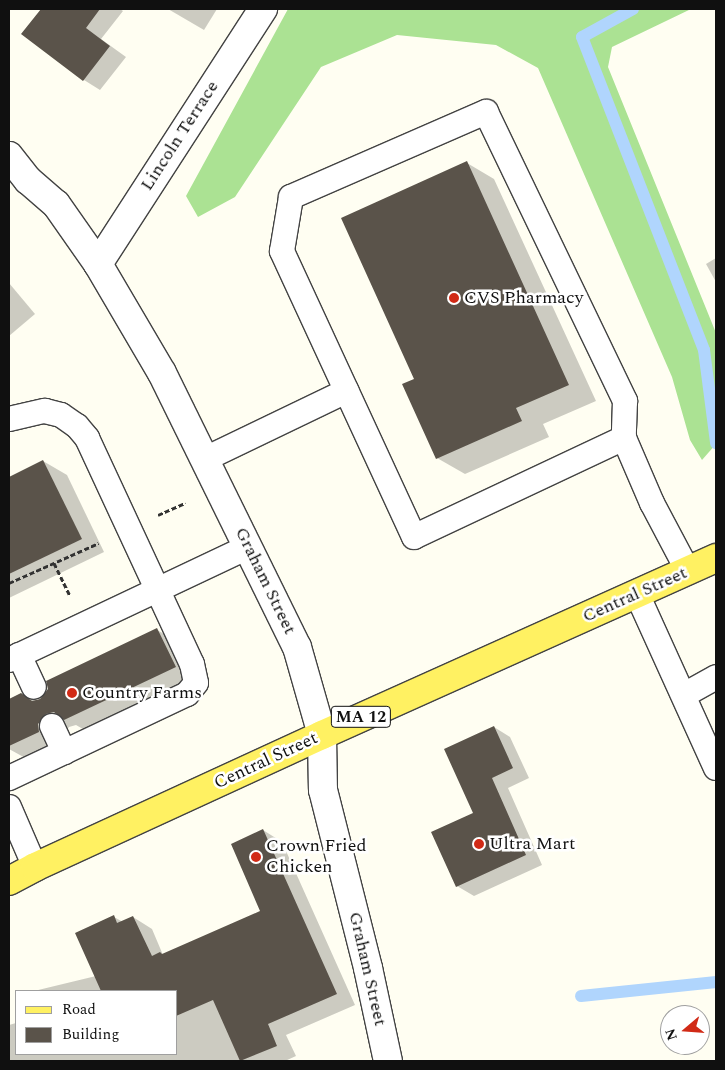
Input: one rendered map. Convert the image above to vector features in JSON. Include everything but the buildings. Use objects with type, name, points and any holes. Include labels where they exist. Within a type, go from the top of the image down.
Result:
[{"type":"main road","name":"Central Street","points":[[9,882],[35,867],[716,558]]},
{"type":"street","name":"Lincoln Terrace","points":[[98,264],[263,9]]},
{"type":"street","name":"Graham Street","points":[[9,156],[28,180],[56,204],[98,264],[162,372],[297,647],[322,736],[323,790],[368,968],[388,1061]]},
{"type":"lane","points":[[624,438],[414,537],[282,251],[291,197],[486,112],[625,401],[624,438],[652,503],[688,571]]},
{"type":"lane","points":[[205,459],[346,391]]},
{"type":"lane","points":[[9,419],[45,411],[62,416],[77,426],[87,438],[192,664],[196,683],[187,694],[9,778]]},
{"type":"lane","points":[[9,436],[42,423],[64,423],[77,426]]},
{"type":"lane","points":[[34,687],[14,658],[248,547]]},
{"type":"lane","points":[[637,594],[716,768]]},
{"type":"lane","points":[[684,695],[716,677]]},
{"type":"lane","points":[[52,726],[64,752]]},
{"type":"lane","points":[[9,807],[35,867]]},
{"type":"path","points":[[156,517],[185,503]]},
{"type":"path","points":[[9,583],[103,541]]},
{"type":"green space","points":[[288,9],[691,9],[612,47],[608,67],[716,333],[716,444],[702,460],[690,440],[672,377],[538,68],[496,45],[397,35],[321,67],[235,197],[198,217],[186,196]]},
{"type":"waterway","points":[[633,9],[582,37],[704,350],[716,443]]},
{"type":"waterway","points":[[581,996],[716,982]]},
{"type":"place","name":"CVS Pharmacy","points":[[454,298]]},
{"type":"place","name":"Country Farms","points":[[72,693]]},
{"type":"place","name":"Ultra Mart","points":[[479,844]]},
{"type":"place","name":"Crown Fried Chicken","points":[[256,857]]}]
